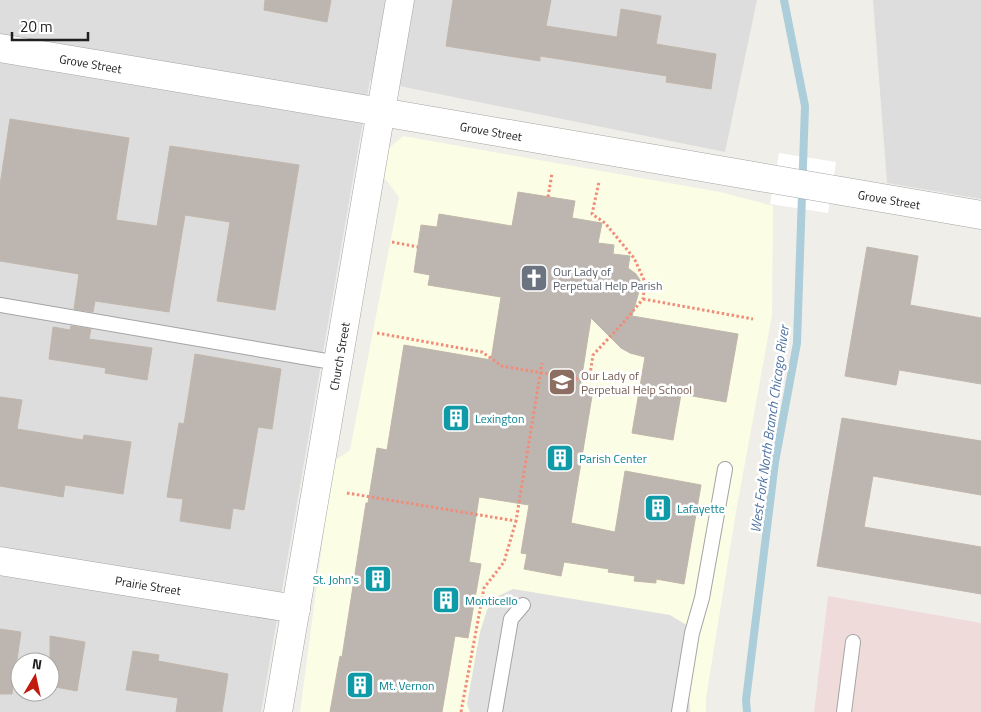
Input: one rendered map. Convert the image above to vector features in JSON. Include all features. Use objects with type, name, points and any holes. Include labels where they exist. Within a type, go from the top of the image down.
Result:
[{"type":"street","name":"Church Street","points":[[278,712],[400,0]]},
{"type":"street","name":"Grove Street","points":[[0,48],[981,215]]},
{"type":"street","name":"Prairie Street","points":[[0,561],[296,609]]},
{"type":"lane","points":[[0,305],[338,363]]},
{"type":"lane","points":[[679,712],[692,634],[702,598],[725,469]]},
{"type":"lane","points":[[495,712],[511,619],[522,605]]},
{"type":"lane","points":[[844,712],[853,642]]},
{"type":"path","points":[[548,197],[552,174]]},
{"type":"path","points":[[377,333],[482,352],[502,366],[588,381],[593,355],[643,299],[645,282],[634,258],[605,223],[592,214],[599,182]]},
{"type":"path","points":[[392,242],[418,248]]},
{"type":"path","points":[[643,299],[753,319]]},
{"type":"path","points":[[461,712],[484,588],[504,562],[516,521],[542,363]]},
{"type":"path","points":[[348,493],[516,521]]},
{"type":"shaded area","points":[[0,0],[757,0],[725,152],[370,80],[261,712],[0,712]]},
{"type":"shaded area","points":[[873,0],[981,0],[981,199],[887,183]]},
{"type":"shaded area","name":"Our Lady of Perpetual Help School","points":[[403,136],[720,192],[773,206],[772,315],[736,512],[706,698],[706,712],[300,712],[333,462],[350,450],[399,197],[383,176],[387,150]]},
{"type":"shaded area","points":[[513,589],[670,615],[698,632],[689,695],[690,712],[470,712],[467,704],[480,632],[487,610],[498,596]]},
{"type":"shaded area","points":[[828,596],[981,623],[981,712],[814,712]]},
{"type":"pier","points":[[779,153],[836,162],[828,213],[770,204]]},
{"type":"building","points":[[265,0],[331,0],[327,22],[264,10]]},
{"type":"building","points":[[453,0],[551,0],[546,26],[617,37],[621,9],[661,16],[656,44],[716,54],[711,89],[666,82],[667,76],[540,56],[540,61],[446,46]]},
{"type":"building","points":[[10,119],[129,138],[116,220],[157,226],[170,146],[299,165],[275,310],[217,301],[230,222],[185,215],[169,312],[95,301],[93,312],[74,309],[79,274],[0,261],[0,185]]},
{"type":"building","points":[[518,192],[575,201],[572,218],[602,223],[598,243],[614,245],[613,254],[630,256],[628,268],[640,280],[640,288],[632,316],[738,334],[726,402],[681,394],[673,440],[632,433],[645,357],[630,353],[621,348],[591,318],[580,388],[593,390],[571,523],[615,532],[625,471],[701,485],[684,584],[656,579],[656,583],[634,581],[635,576],[608,572],[609,569],[564,562],[561,576],[524,569],[527,554],[521,553],[529,505],[479,497],[469,562],[481,564],[468,638],[455,636],[442,712],[330,712],[340,656],[342,657],[366,503],[368,503],[377,448],[387,450],[404,345],[491,360],[501,297],[428,285],[430,275],[414,272],[421,225],[437,227],[439,214],[512,226]]},
{"type":"building","points":[[867,247],[918,256],[910,305],[981,318],[981,384],[899,370],[896,385],[845,376]]},
{"type":"building","points":[[71,326],[91,329],[89,339],[152,348],[147,380],[105,373],[106,368],[49,359],[53,327],[70,330]]},
{"type":"building","points":[[195,354],[281,369],[272,429],[258,427],[244,510],[233,508],[230,529],[180,521],[183,499],[167,497],[179,423],[184,424]]},
{"type":"building","points":[[0,397],[22,400],[17,429],[83,440],[84,435],[131,442],[123,494],[65,485],[63,497],[0,486]]},
{"type":"building","points":[[842,418],[981,441],[981,495],[873,476],[864,527],[981,547],[981,594],[817,566]]},
{"type":"building","points":[[0,629],[21,632],[18,652],[10,652],[10,694],[0,694]]},
{"type":"building","points":[[50,636],[85,642],[77,691],[60,688],[60,652],[50,652]]},
{"type":"building","points":[[133,651],[159,655],[158,661],[228,674],[222,712],[176,712],[178,698],[126,690]]},
{"type":"waterway","name":"West Fork North Branch Chicago River","points":[[747,712],[746,700],[775,462],[797,343],[805,106],[784,0]]},
{"type":"place","name":"Our Lady of Perpetual Help Parish","points":[[534,278]]},
{"type":"place","name":"Our Lady of Perpetual Help School","points":[[562,382]]},
{"type":"place","name":"Lexington","points":[[456,418]]},
{"type":"place","name":"Parish Center","points":[[560,458]]},
{"type":"place","name":"Lafayette","points":[[658,508]]},
{"type":"place","name":"St. John's","points":[[378,579]]},
{"type":"place","name":"Monticello","points":[[446,600]]},
{"type":"place","name":"Mt. Vernon","points":[[360,685]]}]
